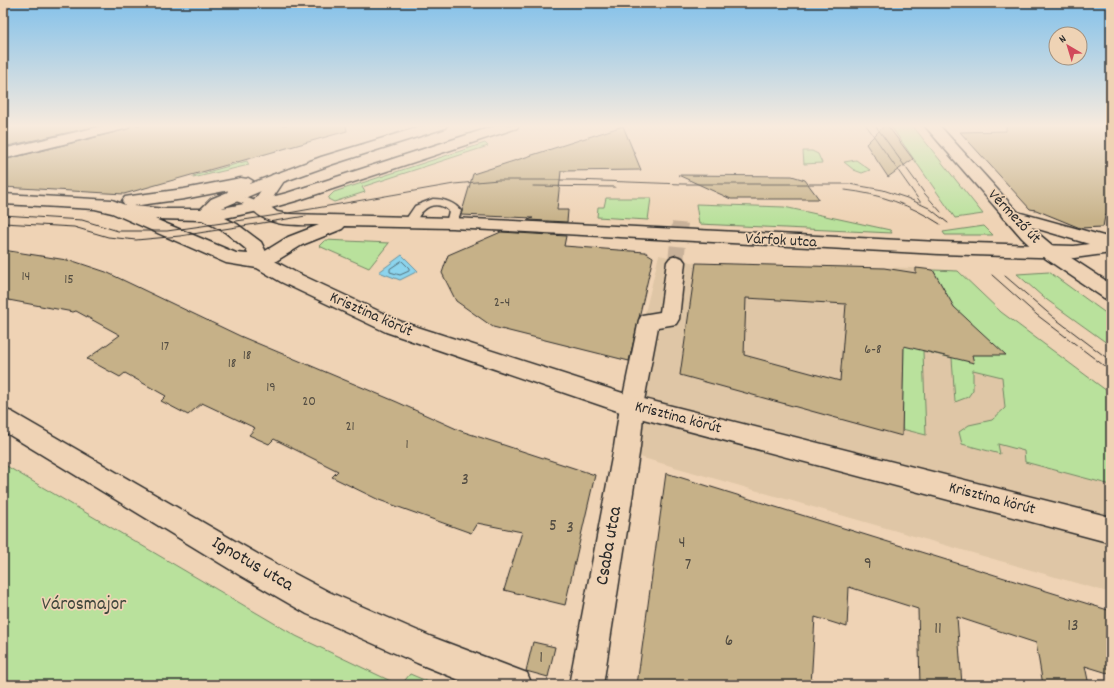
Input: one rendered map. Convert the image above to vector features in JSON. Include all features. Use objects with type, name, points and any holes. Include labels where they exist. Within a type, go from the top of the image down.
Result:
[{"type":"main road","points":[[98,205],[184,194],[248,181],[332,157]]},
{"type":"main road","points":[[208,249],[200,233],[200,227],[205,214],[217,203],[278,178],[337,157]]},
{"type":"main road","points":[[98,205],[119,210],[181,214],[234,212],[310,191],[413,157]]},
{"type":"main road","name":"Vérmező út","points":[[960,157],[1028,234],[1046,250],[1111,294]]},
{"type":"main road","points":[[241,235],[241,220],[259,206],[278,178]]},
{"type":"main road","points":[[3,199],[98,205],[143,204],[176,206],[205,214],[231,228],[254,246],[261,262]]},
{"type":"main road","name":"Várfok utca","points":[[259,206],[271,216],[288,219],[452,223],[866,246],[1074,252],[1111,246]]},
{"type":"main road","name":"Krisztina körút","points":[[119,210],[233,259],[261,262],[288,277],[394,327],[632,406],[1111,530]]},
{"type":"main road","name":"Várfok utca","points":[[1010,215],[1111,246]]},
{"type":"main road","name":"Várfok utca","points":[[261,262],[295,241],[353,220]]},
{"type":"main road","name":"Csaba utca","points":[[586,685],[627,447],[632,406]]},
{"type":"main road","name":"Ignotus utca","points":[[3,419],[238,558],[318,603],[428,652],[515,685]]},
{"type":"street","points":[[632,406],[649,320],[669,319],[676,262]]},
{"type":"lane","points":[[248,181],[232,191],[232,196],[259,206]]},
{"type":"shaded area","points":[[659,255],[696,263],[915,268],[933,270],[956,296],[1111,416],[1111,593],[612,449]]},
{"type":"green space","points":[[442,157],[454,157],[362,187],[365,192],[334,202],[328,199],[334,192]]},
{"type":"green space","points":[[803,157],[819,157],[822,163],[804,164]]},
{"type":"green space","points":[[912,157],[938,157],[983,214],[955,218]]},
{"type":"green space","points":[[856,160],[870,170],[862,173],[854,170],[844,162]]},
{"type":"green space","points":[[247,161],[249,165],[193,178],[193,176]]},
{"type":"green space","points":[[606,198],[651,198],[648,220],[597,217],[598,207],[604,207]]},
{"type":"green space","points":[[696,204],[784,207],[890,230],[892,233],[699,224]]},
{"type":"green space","points":[[984,226],[993,235],[945,235],[943,232]]},
{"type":"green space","points":[[325,240],[389,243],[369,268],[319,246]]},
{"type":"green space","points":[[933,270],[958,271],[1001,312],[1111,394],[1111,485],[1025,462],[1024,451],[998,444],[1000,454],[962,444],[959,432],[969,425],[992,420],[1005,408],[1002,377],[973,370],[973,390],[968,397],[955,402],[952,358],[923,351],[926,435],[902,429],[904,303],[953,307]]},
{"type":"green space","points":[[1049,272],[1111,317],[1111,346],[1043,297],[1017,274]]},
{"type":"green space","name":"Városmajor","points":[[3,464],[296,636],[399,685],[3,685]]},
{"type":"green space","points":[[410,674],[436,685],[401,685]]},
{"type":"water","points":[[402,255],[418,271],[400,280],[379,272]]},
{"type":"building","points":[[15,157],[255,157],[124,194],[3,187],[3,160]]},
{"type":"building","points":[[526,157],[636,157],[641,170],[561,171],[557,210],[568,210],[567,222],[528,220],[533,218],[461,215],[473,174]]},
{"type":"building","points":[[875,157],[912,157],[913,159],[888,177]]},
{"type":"building","points":[[983,157],[1111,157],[1111,212],[1105,216],[1103,227],[1080,228],[1030,209]]},
{"type":"building","points":[[678,175],[792,176],[805,180],[819,199],[731,199]]},
{"type":"building","points":[[501,232],[566,236],[564,246],[645,252],[653,257],[629,361],[493,327],[456,301],[442,273],[448,255]]},
{"type":"building","points":[[3,250],[73,261],[106,272],[240,336],[397,402],[461,431],[595,475],[565,605],[504,590],[522,532],[477,523],[471,533],[379,500],[332,477],[338,471],[274,439],[269,444],[249,435],[255,428],[202,403],[188,415],[161,401],[166,396],[125,373],[120,377],[87,359],[120,335],[76,311],[73,312],[3,299]]},
{"type":"building","points":[[696,263],[884,268],[916,273],[916,268],[933,270],[954,307],[1006,355],[972,355],[974,363],[904,346],[902,436],[680,375]],"holes":[[[746,298],[846,304],[840,381],[744,355]]]},
{"type":"building","points":[[666,473],[1111,611],[1111,674],[1085,666],[1089,685],[1043,685],[1036,643],[957,617],[962,685],[920,685],[918,609],[849,587],[847,627],[815,617],[811,685],[637,685]]},
{"type":"building","points":[[533,642],[555,647],[548,677],[526,671]]},
{"type":"tunnel","points":[[676,262],[680,223]]},
{"type":"tram line","points":[[889,157],[921,203]]},
{"type":"tram line","points":[[898,157],[925,194],[941,212]]},
{"type":"tram line","points":[[3,215],[82,220],[118,231],[167,231],[271,216],[454,184],[498,180],[575,180],[682,184],[849,184],[883,190],[907,198],[929,208],[948,223]]},
{"type":"tram line","points":[[533,186],[615,187]]},
{"type":"tram line","points":[[845,190],[871,194],[895,201],[918,211],[940,224]]},
{"type":"tram line","points":[[3,223],[74,227],[108,237],[136,240],[180,236],[306,216]]},
{"type":"tram line","points":[[992,275],[1037,315],[1111,371]]},
{"type":"tram line","points":[[1005,276],[1053,317],[1111,361]]}]
